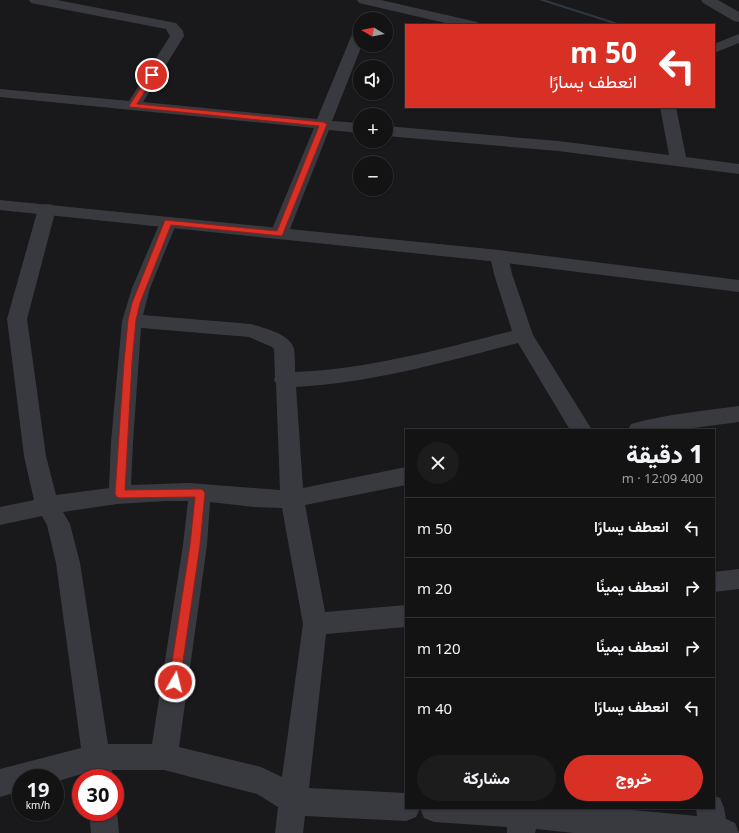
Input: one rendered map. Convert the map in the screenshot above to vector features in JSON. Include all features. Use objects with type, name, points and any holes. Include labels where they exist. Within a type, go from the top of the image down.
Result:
[{"type":"street","points":[[36,0],[171,26],[176,31],[177,36],[173,44],[132,106]]},
{"type":"street","points":[[708,0],[739,18]]},
{"type":"street","points":[[369,5],[467,24]]},
{"type":"street","points":[[715,49],[739,38]]},
{"type":"street","points":[[279,234],[353,49]]},
{"type":"street","points":[[0,93],[353,127]]},
{"type":"street","points":[[668,108],[678,160]]},
{"type":"street","points":[[393,132],[558,146],[678,160],[739,169]]},
{"type":"street","points":[[0,205],[499,256],[739,286]]},
{"type":"street","points":[[47,210],[8,320],[35,456],[47,505],[58,524],[68,563],[98,767]]},
{"type":"street","points":[[120,494],[122,442],[132,320],[141,288],[168,222]]},
{"type":"street","points":[[499,256],[502,274],[523,335],[580,429]]},
{"type":"street","points":[[132,320],[251,331],[279,342],[284,348],[284,380],[292,498],[315,624],[289,833]]},
{"type":"street","points":[[284,380],[336,377],[400,366],[523,335]]},
{"type":"street","points":[[644,429],[683,421],[739,414]]},
{"type":"street","points":[[0,516],[47,505],[120,494],[200,493],[263,498],[292,498],[405,476]]},
{"type":"street","points":[[164,757],[195,545],[200,493]]},
{"type":"street","points":[[715,582],[739,579]]},
{"type":"street","points":[[315,624],[405,616]]},
{"type":"street","points":[[0,783],[164,757],[261,781],[275,788],[294,801],[405,807]]},
{"type":"street","points":[[440,809],[522,823],[716,827]]},
{"type":"street","points":[[104,821],[105,833]]},
{"type":"waterway","points":[[541,0],[619,24]]},
{"type":"route","points":[[152,75],[132,106],[323,124],[279,234],[168,222],[152,259],[136,303],[132,320],[128,362],[120,494],[200,493],[195,545],[175,682]]}]
